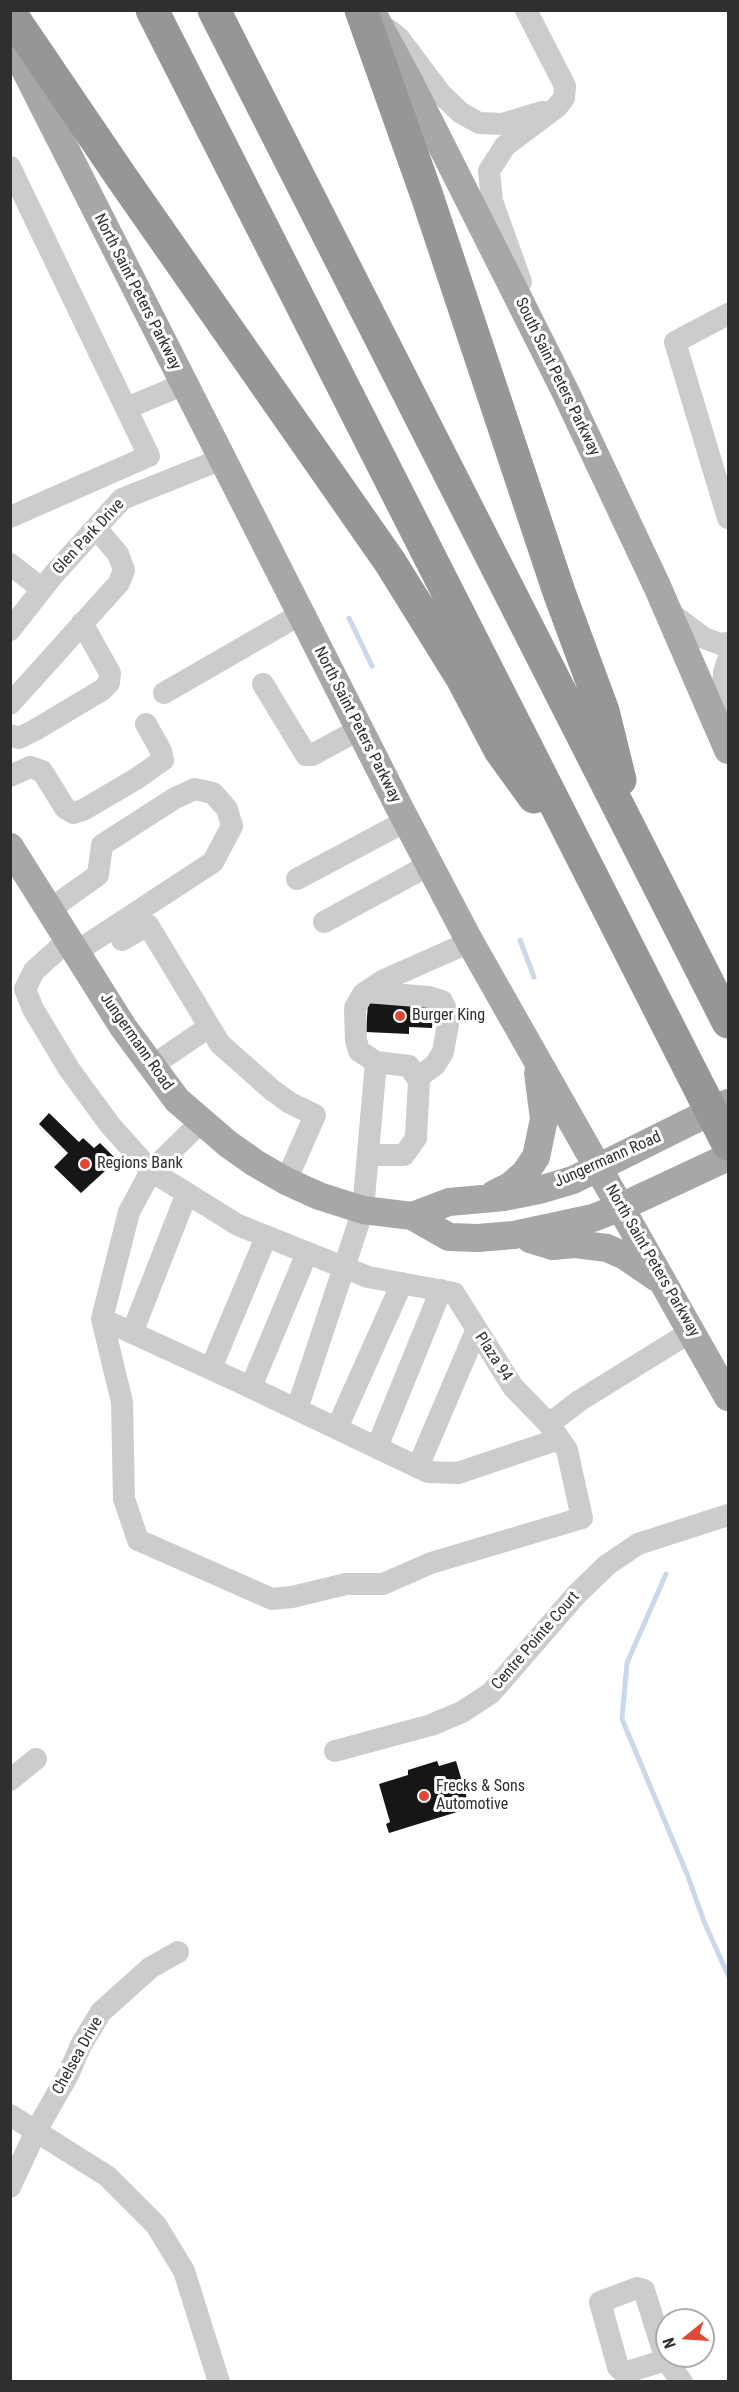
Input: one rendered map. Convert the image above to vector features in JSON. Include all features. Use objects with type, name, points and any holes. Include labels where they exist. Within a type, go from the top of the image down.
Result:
[{"type":"highway","points":[[152,10],[594,881],[716,1099],[729,1144]]},
{"type":"highway","points":[[214,10],[729,1022]]},
{"type":"highway","points":[[368,12],[532,516],[603,711],[633,834]]},
{"type":"highway","points":[[10,13],[122,178],[390,562],[462,678],[500,750],[594,881]]},
{"type":"main road","name":"South Saint Peters Parkway","points":[[368,12],[410,83],[541,343],[668,611],[726,744]]},
{"type":"main road","name":"North Saint Peters Parkway","points":[[10,40],[429,865],[470,942],[729,1397]]},
{"type":"main road","name":"Jungermann Road","points":[[10,848],[150,1067],[177,1100],[201,1122],[255,1163],[319,1196],[363,1210],[412,1216],[449,1237],[478,1238],[514,1235],[564,1225],[621,1207],[729,1157]]},
{"type":"main road","points":[[484,1199],[510,1186],[525,1173],[536,1157],[544,1119],[536,1059]]},
{"type":"main road","name":"Jungermann Road","points":[[412,1216],[449,1202],[539,1190],[573,1180],[598,1168],[716,1099]]},
{"type":"main road","points":[[514,1235],[553,1246],[575,1244],[607,1248],[625,1256],[664,1283]]},
{"type":"street","points":[[529,11],[565,86],[564,98],[557,107],[505,146],[489,171],[492,201],[541,343]]},
{"type":"street","points":[[368,12],[399,38],[441,94],[461,113],[479,123],[502,124],[557,107]]},
{"type":"street","points":[[10,167],[150,456],[10,518]]},
{"type":"street","points":[[729,314],[675,342],[729,518]]},
{"type":"street","points":[[127,408],[184,384]]},
{"type":"street","name":"Glen Park Drive","points":[[10,630],[42,589],[122,499],[222,459]]},
{"type":"street","points":[[10,704],[119,583],[124,570],[118,554],[96,528]]},
{"type":"street","points":[[12,569],[42,589]]},
{"type":"street","points":[[668,611],[704,638],[720,644],[729,643]]},
{"type":"street","points":[[164,693],[301,614]]},
{"type":"street","points":[[10,735],[19,738],[35,730],[102,690],[108,683],[110,673],[82,623]]},
{"type":"street","points":[[726,744],[723,678],[729,660]]},
{"type":"street","points":[[263,684],[306,755],[312,755],[360,729]]},
{"type":"street","points":[[10,776],[30,767],[42,771],[65,808],[73,813],[83,810],[136,779],[163,760],[161,751],[146,724]]},
{"type":"street","points":[[49,910],[99,875],[102,845],[175,798],[195,789],[213,794],[227,809],[232,826],[213,862],[76,951]]},
{"type":"street","points":[[297,879],[406,821]]},
{"type":"street","points":[[324,922],[429,865]]},
{"type":"street","points":[[76,951],[148,925],[220,1044],[257,1078],[290,1102],[315,1115],[286,1181]]},
{"type":"street","points":[[368,1155],[404,1155],[416,1138],[419,1081],[409,1066],[376,1062],[359,1051],[356,1040],[355,1008],[366,992],[384,980],[470,942]]},
{"type":"street","name":"Plaza 94","points":[[76,951],[34,971],[25,989],[33,1009],[69,1069],[110,1125],[151,1171],[238,1225],[266,1237],[368,1277],[454,1293],[513,1387],[554,1432],[567,1450],[582,1518],[431,1563],[383,1584],[346,1584],[292,1597],[272,1599],[138,1540],[123,1499],[122,1402],[102,1319]]},
{"type":"street","points":[[366,992],[429,997],[442,1001],[448,1014],[443,1052],[435,1065],[417,1078]]},
{"type":"street","points":[[150,1067],[209,1027]]},
{"type":"street","points":[[297,1409],[363,1210],[376,1062]]},
{"type":"street","points":[[201,1122],[151,1171],[129,1212],[102,1319],[211,1368],[428,1472],[458,1473],[554,1432],[579,1401],[692,1330]]},
{"type":"street","points":[[132,1333],[187,1193]]},
{"type":"street","points":[[211,1368],[266,1237]]},
{"type":"street","points":[[251,1387],[308,1253]]},
{"type":"street","points":[[337,1428],[402,1283]]},
{"type":"street","points":[[377,1447],[441,1290]]},
{"type":"street","points":[[418,1467],[476,1330]]},
{"type":"street","name":"Centre Pointe Court","points":[[335,1751],[431,1725],[462,1712],[491,1693],[576,1595],[606,1565],[638,1544],[729,1515]]},
{"type":"street","points":[[10,1780],[36,1759]]},
{"type":"street","name":"Chelsea Drive","points":[[10,2187],[37,2129],[101,2012],[150,1968],[178,1952]]},
{"type":"street","points":[[10,2115],[37,2129],[107,2176],[156,2225],[184,2271],[219,2382]]},
{"type":"street","points":[[672,2368],[682,2382]]},
{"type":"building","name":"Burger King","points":[[368,1003],[434,1004],[432,1028],[409,1027],[409,1034],[366,1032]]},
{"type":"building","points":[[49,1113],[79,1142],[83,1138],[94,1148],[100,1143],[117,1160],[81,1193],[54,1167],[68,1153],[39,1124]]},
{"type":"building","name":"Frecks & Sons Automotive","points":[[437,1761],[439,1766],[456,1761],[461,1778],[464,1777],[465,1781],[462,1782],[470,1808],[389,1833],[386,1824],[390,1822],[379,1784],[408,1775],[408,1770]]},
{"type":"waterway","points":[[349,618],[372,666]]},
{"type":"waterway","points":[[520,940],[534,977]]},
{"type":"waterway","points":[[666,1574],[627,1663],[622,1719],[728,1975]]},
{"type":"place","name":"Burger King","points":[[400,1016]]},
{"type":"place","name":"Regions Bank","points":[[85,1164]]},
{"type":"place","name":"Frecks & Sons Automotive","points":[[424,1796]]}]
